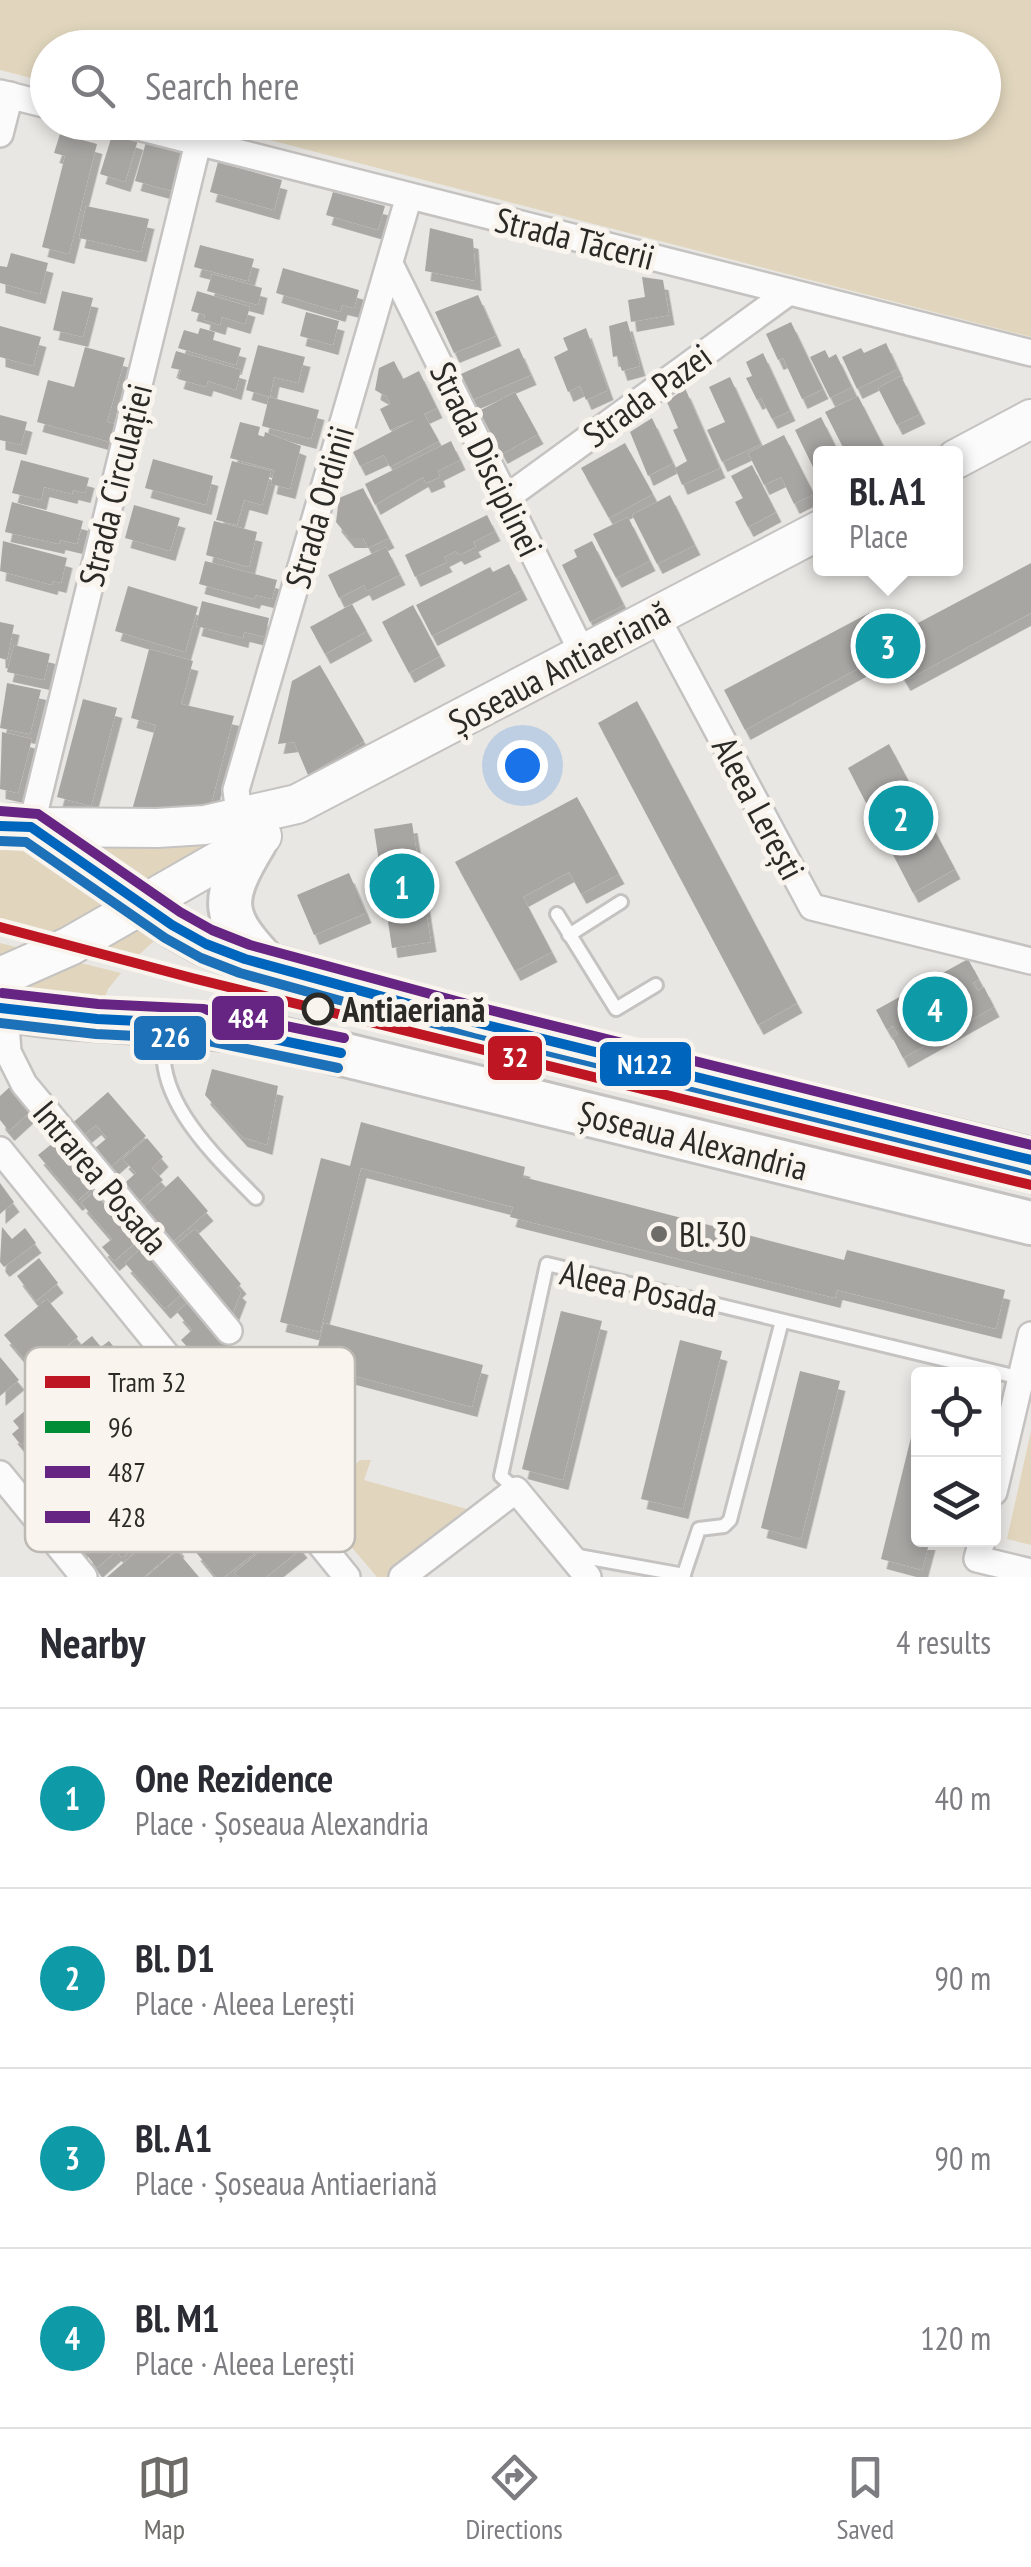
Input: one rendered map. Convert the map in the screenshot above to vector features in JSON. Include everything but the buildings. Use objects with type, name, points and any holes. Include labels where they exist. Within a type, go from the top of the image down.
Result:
[{"type":"main road","points":[[963,455],[1031,419]]},
{"type":"main road","name":"Șoseaua Antiaeriană","points":[[2,998],[70,946],[143,906],[250,830],[813,534]]},
{"type":"main road","points":[[16,827],[205,825],[250,830],[232,883],[230,915],[245,942],[268,966]]},
{"type":"main road","name":"Șoseaua Alexandria","points":[[16,827],[206,944],[268,966],[1031,1160]]},
{"type":"main road","name":"Șoseaua Alexandria","points":[[2,998],[233,1029],[304,1044],[1031,1223]]},
{"type":"street","points":[[0,134],[5,94],[30,100]]},
{"type":"street","name":"Strada Tăcerii","points":[[190,140],[1031,353]]},
{"type":"street","name":"Strada Circulației","points":[[16,827],[198,142]]},
{"type":"street","name":"Strada Ordinii","points":[[250,830],[238,805],[236,790],[410,196]]},
{"type":"street","name":"Strada Disciplinei","points":[[390,264],[583,654]]},
{"type":"street","name":"Strada Pazei","points":[[506,498],[789,292]]},
{"type":"street","name":"Aleea Lerești","points":[[656,616],[812,908],[1031,961]]},
{"type":"street","name":"Intrarea Posada","points":[[2,998],[8,1052],[24,1084],[229,1331]]},
{"type":"street","points":[[0,1150],[161,1347]]},
{"type":"street","points":[[1001,1462],[1031,1335]]},
{"type":"street","points":[[0,1474],[25,1505]]},
{"type":"street","points":[[402,1577],[516,1490]]},
{"type":"street","name":"Aleea Posada","points":[[516,1490],[588,1577]]},
{"type":"street","points":[[64,1552],[84,1577]]},
{"type":"street","points":[[328,1552],[348,1577]]},
{"type":"street","points":[[978,1558],[1031,1572]]},
{"type":"lane","points":[[568,935],[621,902]]},
{"type":"lane","points":[[557,914],[616,1009],[656,985]]},
{"type":"lane","points":[[169,1022],[162,1043],[163,1058],[167,1077],[188,1122],[206,1147],[256,1198]]},
{"type":"lane","name":"Aleea Posada","points":[[516,1490],[502,1476],[546,1264],[1021,1378]]},
{"type":"lane","points":[[569,1554],[683,1576],[699,1529],[724,1526],[730,1520],[782,1320]]},
{"type":"shaded area","points":[[0,0],[1031,0],[1031,337],[270,140],[1001,140],[1001,30],[30,30],[30,78],[0,70]]},
{"type":"shaded area","points":[[258,815],[144,905],[172,925],[132,961],[0,927],[0,826]]},
{"type":"shaded area","points":[[0,943],[121,973],[108,989],[97,1019],[0,1008]]},
{"type":"shaded area","points":[[1031,1431],[1031,1545],[1007,1539]]},
{"type":"shaded area","points":[[360,1460],[371,1460],[364,1480],[474,1511],[392,1577],[377,1577],[355,1551],[355,1465]]},
{"type":"tram line","name":"32","points":[[0,927],[1031,1185]]},
{"type":"transit line","name":"484","points":[[0,811],[38,814],[180,912],[250,945],[482,1008],[1031,1145]]},
{"type":"transit line","name":"N122","points":[[0,826],[31,827],[172,925],[245,959],[478,1023],[1031,1160]]},
{"type":"transit line","name":"226","points":[[0,841],[26,842],[165,938],[240,973],[474,1038],[1027,1175]]},
{"type":"transit line","name":"484","points":[[2,993],[98,1004],[203,1009],[344,1038]]},
{"type":"transit line","name":"N122","points":[[0,1008],[97,1019],[201,1024],[341,1053]]},
{"type":"transit line","name":"226","points":[[0,1023],[96,1034],[199,1039],[338,1068]]},
{"type":"place","name":"Bl. A1","points":[[888,646]]},
{"type":"place","name":"Bl. D1","points":[[901,818]]},
{"type":"place","name":"One Rezidence","points":[[402,886]]},
{"type":"place","name":"Antiaeriană","points":[[318,1009]]},
{"type":"place","name":"Bl. M1","points":[[935,1009]]},
{"type":"place","name":"Bl. 30","points":[[659,1234]]}]
